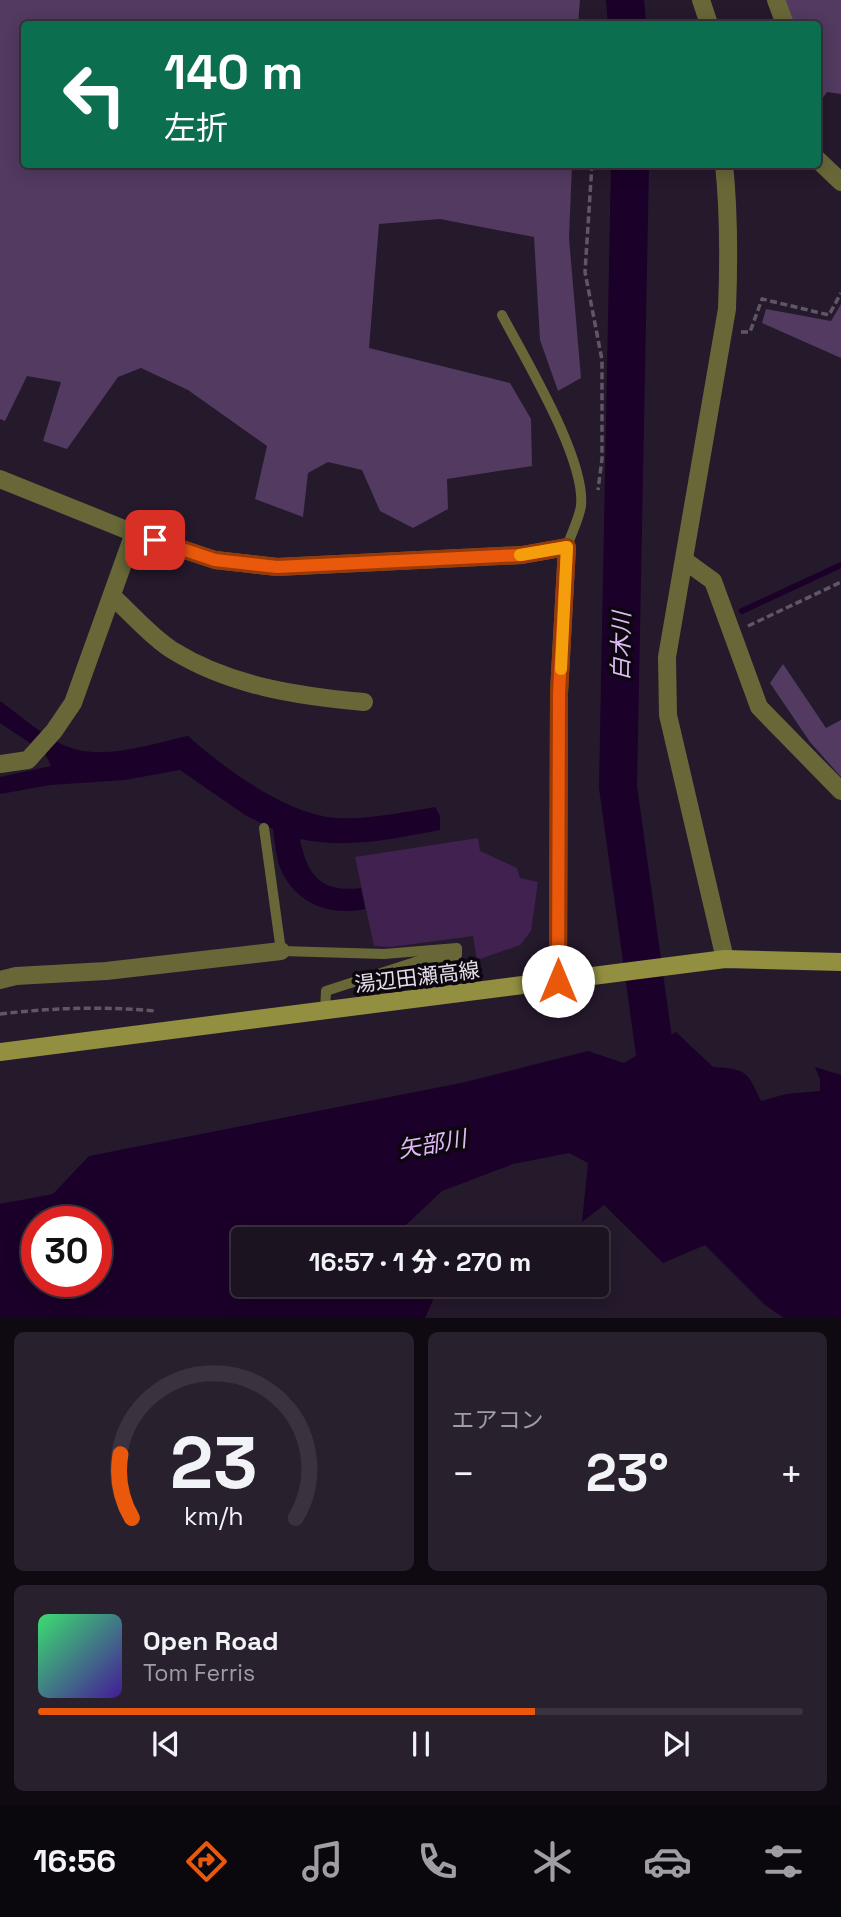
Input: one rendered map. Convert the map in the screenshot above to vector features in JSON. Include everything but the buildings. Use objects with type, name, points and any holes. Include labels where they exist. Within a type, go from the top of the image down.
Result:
[{"type":"main road","name":"湯辺田瀬高線","points":[[0,1052],[704,961],[841,961]]},
{"type":"street","points":[[701,0],[708,21]]},
{"type":"street","points":[[776,0],[784,21]]},
{"type":"street","points":[[821,163],[841,182]]},
{"type":"street","points":[[724,168],[728,199],[729,267],[723,332],[667,657],[668,715],[726,959]]},
{"type":"street","points":[[0,479],[134,533],[215,560],[277,567],[522,555],[567,547],[559,693],[558,981]]},
{"type":"street","points":[[0,764],[28,760],[54,731],[73,703],[134,533]]},
{"type":"street","points":[[684,560],[713,581],[759,707],[841,791]]},
{"type":"street","points":[[111,596],[169,649],[210,671],[258,687],[364,702]]},
{"type":"street","points":[[0,980],[16,976],[106,971],[281,951]]},
{"type":"lane","points":[[502,315],[551,407],[576,467],[581,505],[567,547]]},
{"type":"lane","points":[[264,828],[281,951],[384,954],[457,948],[457,955],[415,962],[326,991],[325,1012]]},
{"type":"path","points":[[592,168],[585,272],[602,360],[602,460],[596,499]]},
{"type":"path","points":[[723,332],[750,332],[762,299],[829,315],[841,293]]},
{"type":"path","points":[[733,633],[841,582]]},
{"type":"path","points":[[0,1014],[53,1008],[110,1007],[161,1012]]},
{"type":"shaded area","points":[[0,0],[580,0],[578,21],[21,21],[21,168],[572,168],[569,238],[581,378],[558,391],[540,340],[534,237],[440,219],[379,224],[369,348],[510,383],[531,419],[532,466],[447,479],[448,509],[413,528],[380,511],[362,470],[328,462],[308,473],[303,517],[255,499],[267,446],[188,390],[141,368],[118,377],[67,449],[43,441],[61,382],[27,376],[5,421],[0,419]]},
{"type":"shaded area","points":[[781,0],[841,0],[841,94],[827,92],[821,100],[821,21],[790,21]]},
{"type":"shaded area","points":[[841,304],[841,358],[762,323],[766,309],[831,321]]},
{"type":"shaded area","points":[[783,664],[826,728],[841,720],[841,777],[810,742],[770,683]]},
{"type":"water","points":[[0,701],[47,736],[69,747],[86,751],[120,751],[188,736],[253,786],[290,805],[327,817],[339,818],[381,816],[435,807],[440,816],[440,830],[354,843],[300,839],[307,863],[318,879],[336,888],[361,888],[365,909],[340,911],[317,906],[297,893],[282,872],[273,829],[245,815],[180,770],[125,780],[50,785],[0,794],[0,777],[51,766],[45,753],[0,723]]},
{"type":"water","name":"矢部川","points":[[676,1032],[713,1067],[744,1073],[761,1101],[786,1094],[820,1091],[820,1079],[815,1067],[841,1075],[841,1318],[784,1318],[765,1305],[705,1245],[663,1263],[604,1205],[582,1222],[588,1163],[569,1153],[513,1164],[442,1191],[404,1227],[231,1227],[231,1297],[434,1297],[425,1318],[0,1318],[0,1204],[53,1194],[89,1156],[461,1083],[588,1051],[624,1063]]},
{"type":"waterway","name":"白木川","points":[[625,0],[627,21]]},
{"type":"waterway","name":"白木川","points":[[630,168],[618,787],[661,1097]]},
{"type":"waterway","points":[[742,611],[841,565]]},
{"type":"slow traffic","points":[[520,555],[567,547],[561,669]]},
{"type":"route","points":[[155,540],[215,560],[277,567],[522,555],[567,547],[559,693],[558,981]]}]
